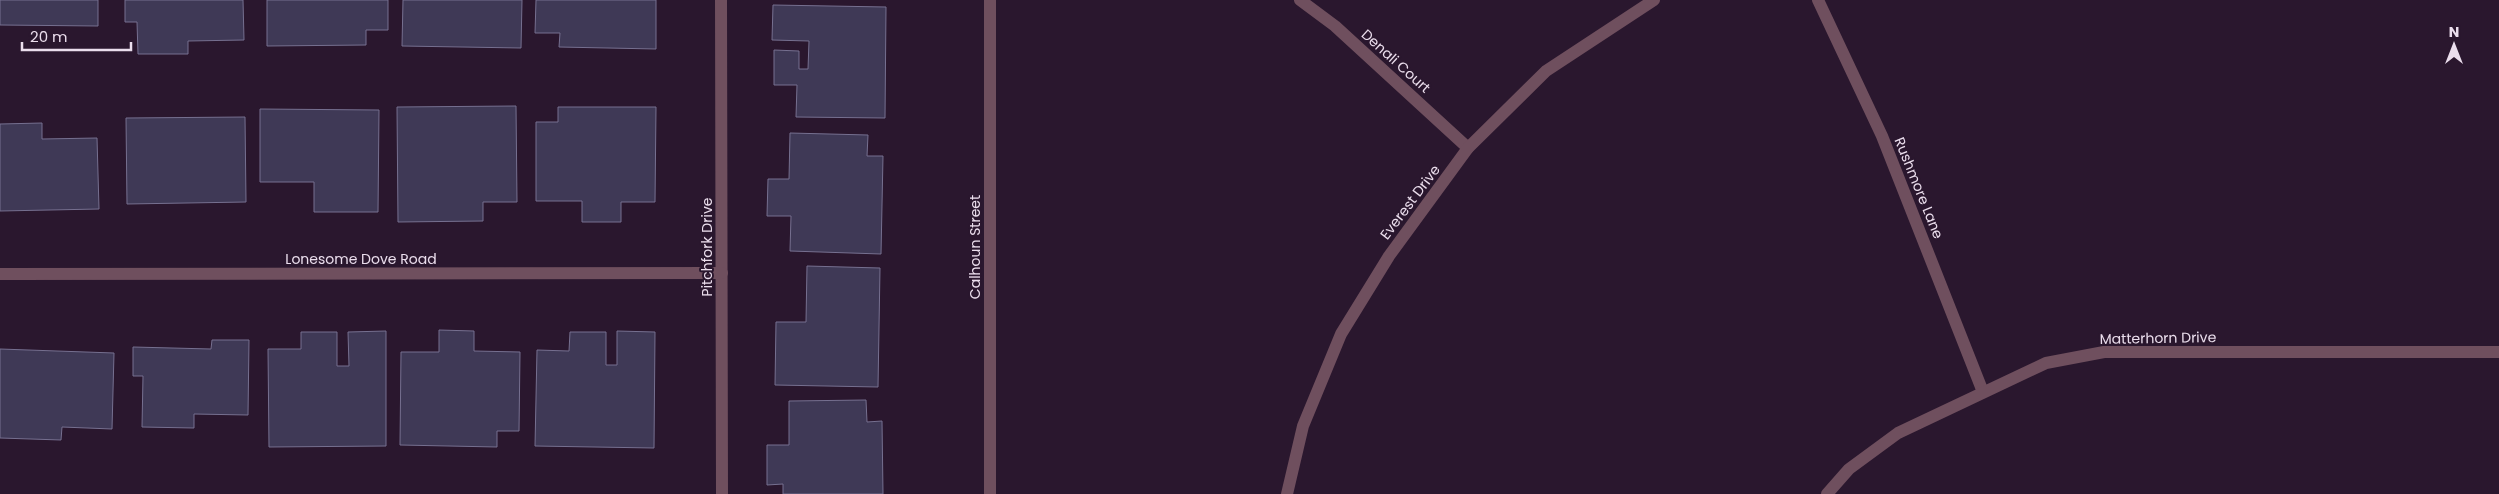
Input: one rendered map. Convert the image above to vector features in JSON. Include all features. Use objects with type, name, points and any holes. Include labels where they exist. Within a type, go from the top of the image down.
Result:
[{"type":"street","name":"Pitchfork Drive","points":[[721,0],[722,494]]},
{"type":"street","name":"Calhoun Street","points":[[990,0],[990,494]]},
{"type":"street","name":"Denali Court","points":[[1300,0],[1335,26],[1468,148]]},
{"type":"street","name":"Everest Drive","points":[[1287,494],[1303,426],[1341,334],[1389,256],[1468,148],[1546,71],[1654,0]]},
{"type":"street","name":"Rushmore Lane","points":[[1818,0],[1882,136],[1983,392]]},
{"type":"street","name":"Lonesome Dove Road","points":[[0,274],[722,273]]},
{"type":"street","name":"Matterhorn Drive","points":[[1827,494],[1849,470],[1898,433],[2046,362],[2104,352],[2499,352]]},
{"type":"building","points":[[0,0],[98,0],[98,26],[0,25]]},
{"type":"building","points":[[125,0],[243,0],[244,40],[188,41],[188,54],[138,54],[137,22],[125,22]]},
{"type":"building","points":[[267,0],[388,0],[388,30],[366,30],[366,45],[267,46]]},
{"type":"building","points":[[403,0],[522,0],[521,48],[402,46]]},
{"type":"building","points":[[536,0],[656,0],[656,49],[559,47],[560,33],[535,33]]},
{"type":"building","points":[[773,5],[886,7],[885,118],[796,117],[797,85],[774,85],[774,50],[799,51],[799,69],[808,69],[809,41],[772,40]]},
{"type":"building","points":[[516,106],[517,202],[483,202],[483,221],[398,222],[397,107]]},
{"type":"building","points":[[558,107],[656,107],[655,202],[621,202],[621,222],[582,222],[582,201],[536,201],[536,122],[558,122]]},
{"type":"building","points":[[260,109],[379,110],[378,212],[314,212],[314,182],[260,182]]},
{"type":"building","points":[[245,117],[246,202],[127,204],[126,118]]},
{"type":"building","points":[[42,123],[42,139],[97,138],[99,209],[0,211],[0,124]]},
{"type":"building","points":[[790,133],[868,135],[867,156],[883,156],[881,254],[790,251],[791,216],[767,216],[768,179],[789,179]]},
{"type":"building","points":[[807,266],[880,268],[878,387],[775,385],[776,322],[806,322]]},
{"type":"building","points":[[439,330],[474,331],[474,351],[520,352],[519,431],[497,431],[497,447],[400,445],[401,352],[439,352]]},
{"type":"building","points":[[386,331],[386,446],[269,447],[268,349],[301,349],[301,332],[337,332],[337,366],[349,366],[348,332]]},
{"type":"building","points":[[617,331],[655,332],[654,448],[535,446],[537,350],[569,351],[570,332],[606,332],[606,365],[617,365]]},
{"type":"building","points":[[212,340],[249,340],[248,415],[194,414],[194,428],[142,427],[143,376],[133,376],[133,347],[211,349]]},
{"type":"building","points":[[0,349],[114,353],[112,429],[62,427],[61,440],[0,438]]},
{"type":"building","points":[[866,400],[867,422],[882,421],[883,494],[783,494],[783,484],[767,485],[767,445],[789,445],[789,401]]}]
